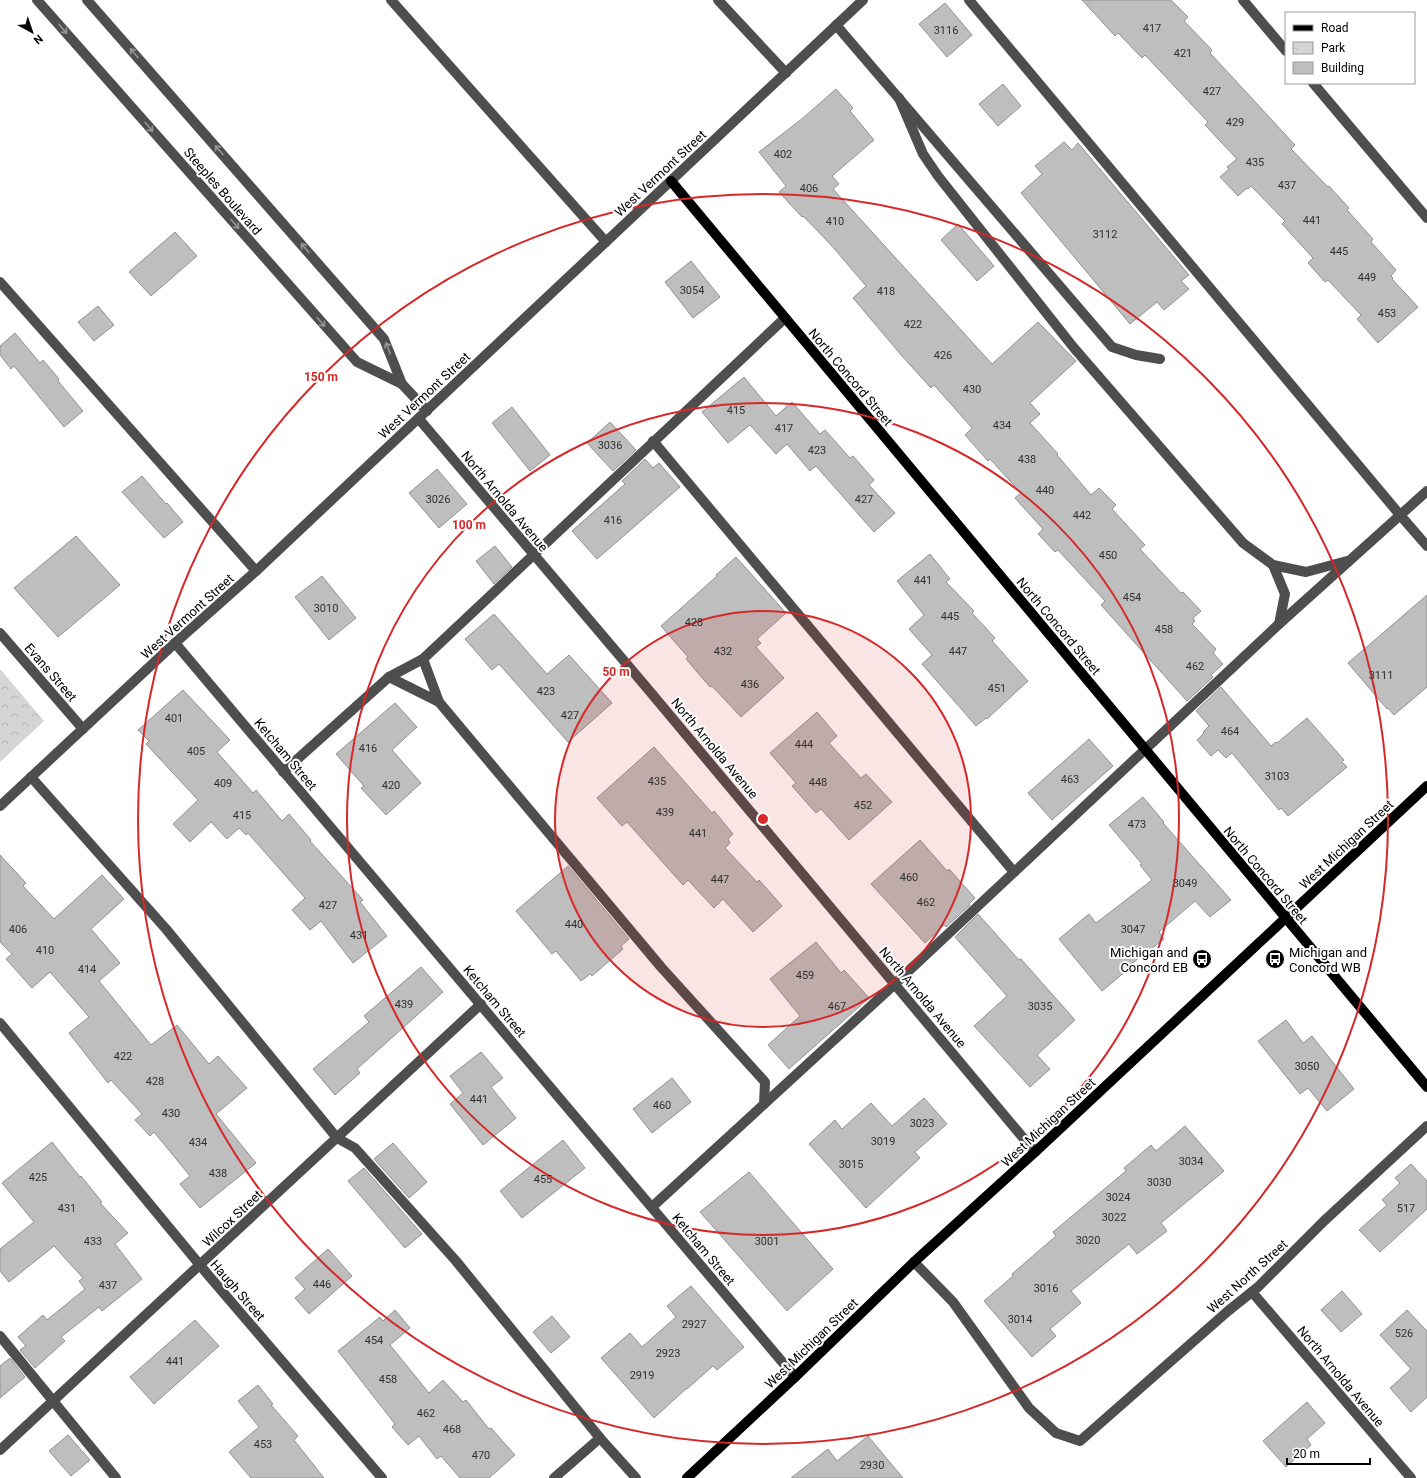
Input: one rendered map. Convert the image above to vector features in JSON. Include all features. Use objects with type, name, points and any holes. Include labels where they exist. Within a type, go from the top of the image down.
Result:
[{"type":"main road","name":"North Concord Street","points":[[671,181],[1427,1087]]},
{"type":"main road","name":"West Michigan Street","points":[[687,1478],[795,1377],[914,1262],[1035,1152],[1427,786]]},
{"type":"street","name":"Steeples Boulevard","points":[[37,0],[356,362],[402,384]]},
{"type":"street","name":"Steeples Boulevard","points":[[87,0],[384,339],[402,384],[427,411]]},
{"type":"street","points":[[391,0],[606,242]]},
{"type":"street","points":[[718,0],[786,73]]},
{"type":"street","name":"West Vermont Street","points":[[0,806],[256,571],[863,0]]},
{"type":"street","points":[[969,0],[1427,546]]},
{"type":"street","points":[[1244,0],[1285,50]]},
{"type":"street","points":[[836,25],[1112,346],[1136,355],[1160,359]]},
{"type":"street","points":[[1314,84],[1427,218]]},
{"type":"street","points":[[899,98],[923,154],[938,176],[1074,348],[1242,543],[1273,565],[1306,572],[1349,561]]},
{"type":"street","points":[[0,282],[256,571]]},
{"type":"street","points":[[283,772],[389,677],[423,659],[785,318]]},
{"type":"street","name":"North Arnolda Avenue","points":[[418,419],[1035,1152]]},
{"type":"street","points":[[653,441],[1014,872]]},
{"type":"street","points":[[652,1207],[894,984],[1279,624],[1427,491]]},
{"type":"street","points":[[1273,565],[1285,594],[1279,624]]},
{"type":"street","name":"Evans Street","points":[[0,633],[83,729]]},
{"type":"street","name":"Ketcham Street","points":[[175,644],[795,1377]]},
{"type":"street","points":[[423,659],[439,702],[662,967],[765,1082],[764,1104]]},
{"type":"street","points":[[389,677],[439,702]]},
{"type":"street","points":[[31,777],[166,929],[337,1138],[355,1148],[456,1261],[600,1438],[636,1478]]},
{"type":"street","name":"Wilcox Street","points":[[0,1450],[481,1004]]},
{"type":"street","name":"Haugh Street","points":[[0,1023],[200,1265],[382,1478]]},
{"type":"street","name":"West North Street","points":[[914,1262],[953,1302],[1029,1408],[1056,1433],[1080,1441],[1228,1311],[1252,1292],[1324,1221],[1427,1126]]},
{"type":"street","name":"North Arnolda Avenue","points":[[1252,1292],[1411,1478]]},
{"type":"street","points":[[0,1336],[116,1478]]},
{"type":"street","points":[[554,1478],[600,1438]]},
{"type":"green space","points":[[0,669],[44,721],[0,762]]},
{"type":"building","points":[[1082,0],[1171,0],[1188,17],[1184,21],[1212,50],[1210,53],[1295,145],[1291,149],[1349,208],[1347,210],[1373,239],[1371,242],[1396,270],[1391,276],[1393,278],[1392,279],[1418,307],[1378,343],[1357,319],[1361,315],[1328,280],[1325,282],[1308,263],[1313,258],[1282,224],[1285,221],[1251,186],[1238,196],[1220,177],[1229,169],[1227,167],[1237,159],[1205,125],[1208,122],[1145,55],[1142,58],[1118,33],[1115,36]]},
{"type":"building","points":[[945,3],[972,35],[947,57],[919,24]]},
{"type":"building","points":[[1003,84],[1021,106],[998,126],[979,104]]},
{"type":"building","points":[[836,89],[853,108],[850,111],[874,140],[832,176],[839,184],[833,189],[992,364],[1038,322],[1076,361],[1030,403],[1040,414],[1030,423],[1058,454],[1057,455],[1091,495],[1099,488],[1116,505],[1112,509],[1145,545],[1140,549],[1181,593],[1183,592],[1201,611],[1193,618],[1195,621],[1192,624],[1216,649],[1213,653],[1223,664],[1211,675],[1213,677],[1187,701],[1101,605],[1105,601],[1058,550],[1055,552],[1038,534],[1043,529],[1015,498],[1021,493],[990,459],[988,461],[965,435],[972,428],[934,385],[931,388],[853,298],[866,286],[832,246],[779,192],[786,186],[759,152],[803,118]]},
{"type":"building","points":[[1064,142],[1072,150],[1078,143],[1189,275],[1181,281],[1189,289],[1164,310],[1157,302],[1130,324],[1021,193],[1042,174],[1035,166]]},
{"type":"building","points":[[958,224],[994,266],[977,281],[941,240]]},
{"type":"building","points":[[175,232],[197,256],[151,296],[129,272]]},
{"type":"building","points":[[691,261],[720,297],[693,318],[665,282]]},
{"type":"building","points":[[98,306],[114,325],[94,341],[78,322]]},
{"type":"building","points":[[15,333],[40,363],[43,360],[83,411],[64,427],[14,366],[11,369],[0,355],[0,346]]},
{"type":"building","points":[[744,377],[776,416],[792,402],[820,434],[825,430],[850,458],[853,456],[874,480],[869,485],[895,513],[874,532],[816,466],[810,471],[787,444],[776,454],[750,425],[728,443],[702,412]]},
{"type":"building","points":[[512,407],[550,455],[530,471],[492,423]]},
{"type":"building","points":[[610,422],[636,450],[613,471],[587,443]]},
{"type":"building","points":[[645,459],[653,468],[659,463],[680,487],[597,559],[572,531],[625,484],[622,481]]},
{"type":"building","points":[[437,469],[467,504],[439,528],[409,493]]},
{"type":"building","points":[[142,476],[183,522],[164,538],[122,492]]},
{"type":"building","points":[[76,536],[120,585],[58,637],[14,588]]},
{"type":"building","points":[[495,546],[512,567],[494,584],[476,561]]},
{"type":"building","points":[[930,554],[950,579],[946,582],[974,611],[972,613],[995,638],[992,641],[1028,681],[987,719],[986,718],[976,726],[922,664],[932,655],[909,629],[924,615],[897,581]]},
{"type":"building","points":[[736,557],[786,613],[757,639],[761,643],[756,647],[784,678],[741,717],[712,686],[710,687],[686,659],[688,657],[661,626]]},
{"type":"building","points":[[322,576],[356,618],[329,640],[295,597]]},
{"type":"building","points":[[1427,595],[1427,687],[1394,715],[1388,708],[1387,709],[1348,663]]},
{"type":"building","points":[[494,614],[547,674],[569,655],[612,703],[568,742],[499,664],[492,670],[465,639]]},
{"type":"building","points":[[1221,687],[1271,746],[1276,742],[1277,743],[1307,718],[1344,760],[1342,762],[1347,767],[1288,816],[1281,808],[1279,810],[1232,753],[1226,758],[1218,750],[1211,756],[1197,740],[1209,726],[1196,711]]},
{"type":"building","points":[[183,690],[230,740],[217,752],[253,793],[256,790],[282,821],[289,814],[311,840],[310,841],[363,900],[360,902],[387,936],[353,963],[321,921],[310,930],[292,910],[305,898],[248,833],[246,835],[239,828],[227,839],[211,822],[190,842],[173,824],[198,800],[146,744],[149,741],[138,730]]},
{"type":"building","points":[[395,703],[417,727],[392,750],[421,783],[386,815],[361,788],[364,786],[336,754]]},
{"type":"building","points":[[817,712],[837,736],[829,743],[861,778],[866,774],[892,802],[849,840],[821,809],[816,813],[792,786],[796,783],[770,753]]},
{"type":"building","points":[[1089,739],[1113,766],[1052,820],[1028,793]]},
{"type":"building","points":[[654,747],[712,813],[714,811],[733,834],[728,839],[730,843],[725,848],[757,882],[759,880],[782,906],[753,932],[723,899],[714,908],[688,880],[683,885],[627,822],[622,826],[597,798]]},
{"type":"building","points":[[1143,797],[1164,822],[1163,823],[1231,900],[1210,917],[1195,901],[1159,932],[1164,939],[1130,965],[1131,967],[1102,991],[1059,939],[1089,914],[1096,923],[1152,880],[1140,865],[1142,864],[1109,825]]},
{"type":"building","points":[[920,840],[947,871],[949,869],[975,898],[969,904],[970,905],[946,927],[944,925],[925,943],[871,884]]},
{"type":"building","points":[[0,855],[26,883],[23,886],[54,919],[102,875],[124,899],[91,929],[120,963],[99,981],[151,1045],[177,1025],[209,1064],[218,1056],[247,1088],[216,1114],[256,1163],[200,1208],[180,1184],[190,1176],[154,1132],[150,1136],[135,1120],[142,1114],[111,1080],[108,1083],[69,1033],[89,1017],[50,972],[32,988],[6,959],[12,954],[0,942]]},
{"type":"building","points":[[568,866],[629,939],[621,946],[623,949],[592,976],[590,974],[581,981],[556,951],[552,954],[516,911]]},
{"type":"building","points":[[978,914],[1019,960],[1021,959],[1075,1020],[1037,1055],[1050,1069],[1030,1087],[974,1026],[1007,996],[955,937]]},
{"type":"building","points":[[816,942],[841,973],[844,970],[869,998],[789,1069],[768,1045],[800,1016],[770,979]]},
{"type":"building","points":[[421,967],[443,992],[357,1069],[360,1073],[335,1095],[313,1069],[369,1022],[364,1016]]},
{"type":"building","points":[[1286,1020],[1303,1043],[1312,1036],[1354,1089],[1327,1111],[1308,1088],[1300,1094],[1258,1041]]},
{"type":"building","points":[[481,1052],[503,1078],[491,1087],[516,1118],[483,1145],[450,1104],[463,1093],[450,1076]]},
{"type":"building","points":[[672,1078],[691,1102],[652,1133],[633,1109]]},
{"type":"building","points":[[924,1098],[947,1124],[915,1152],[920,1158],[866,1208],[809,1144],[835,1120],[842,1129],[871,1103],[892,1126]]},
{"type":"building","points":[[1185,1126],[1224,1171],[1161,1223],[1167,1231],[1137,1254],[1129,1244],[1071,1291],[1081,1303],[1050,1329],[1056,1336],[1032,1357],[984,1301],[1013,1276],[1012,1274],[1056,1236],[1053,1232],[1126,1171],[1124,1168],[1151,1145],[1156,1151]]},
{"type":"building","points":[[563,1140],[585,1168],[522,1218],[500,1191]]},
{"type":"building","points":[[52,1142],[102,1202],[100,1203],[128,1233],[115,1244],[142,1279],[102,1311],[99,1307],[61,1337],[65,1341],[35,1368],[20,1350],[26,1346],[18,1337],[43,1315],[47,1320],[85,1289],[79,1281],[83,1278],[54,1246],[9,1282],[0,1271],[0,1249],[34,1222],[2,1183]]},
{"type":"building","points":[[393,1143],[427,1182],[409,1198],[374,1159]]},
{"type":"building","points":[[1411,1164],[1427,1181],[1427,1209],[1380,1252],[1359,1230],[1387,1205],[1382,1200],[1400,1183],[1395,1178]]},
{"type":"building","points":[[364,1168],[422,1234],[405,1248],[348,1181]]},
{"type":"building","points":[[749,1172],[833,1269],[787,1311],[700,1212]]},
{"type":"building","points":[[328,1249],[352,1276],[309,1314],[295,1298],[305,1289],[295,1278]]},
{"type":"building","points":[[691,1286],[744,1347],[717,1370],[713,1366],[654,1418],[601,1358],[630,1333],[642,1347],[676,1317],[667,1306]]},
{"type":"building","points":[[1342,1291],[1362,1314],[1341,1332],[1321,1310]]},
{"type":"building","points":[[395,1310],[410,1328],[390,1345],[429,1393],[443,1380],[463,1402],[466,1400],[489,1429],[491,1428],[515,1455],[489,1478],[460,1478],[441,1456],[437,1459],[419,1436],[408,1445],[392,1427],[395,1424],[338,1351],[380,1317],[383,1321]]},
{"type":"building","points":[[1407,1310],[1427,1331],[1427,1397],[1411,1412],[1390,1388],[1411,1369],[1380,1335]]},
{"type":"building","points":[[552,1316],[570,1337],[551,1353],[533,1332]]},
{"type":"building","points":[[195,1320],[219,1346],[154,1404],[130,1377]]},
{"type":"building","points":[[10,1358],[25,1377],[0,1398],[0,1366]]},
{"type":"building","points":[[258,1385],[273,1404],[271,1405],[298,1436],[294,1440],[324,1478],[251,1478],[229,1452],[259,1427],[238,1401]]},
{"type":"building","points":[[1307,1402],[1325,1423],[1307,1439],[1311,1445],[1286,1467],[1263,1441]]},
{"type":"building","points":[[68,1435],[90,1460],[71,1476],[49,1451]]},
{"type":"building","points":[[868,1436],[903,1478],[791,1478],[828,1449],[837,1461]]},
{"type":"place","name":"Michigan and Concord EB","points":[[1202,959]]},
{"type":"place","name":"Michigan and Concord WB","points":[[1275,959]]}]
